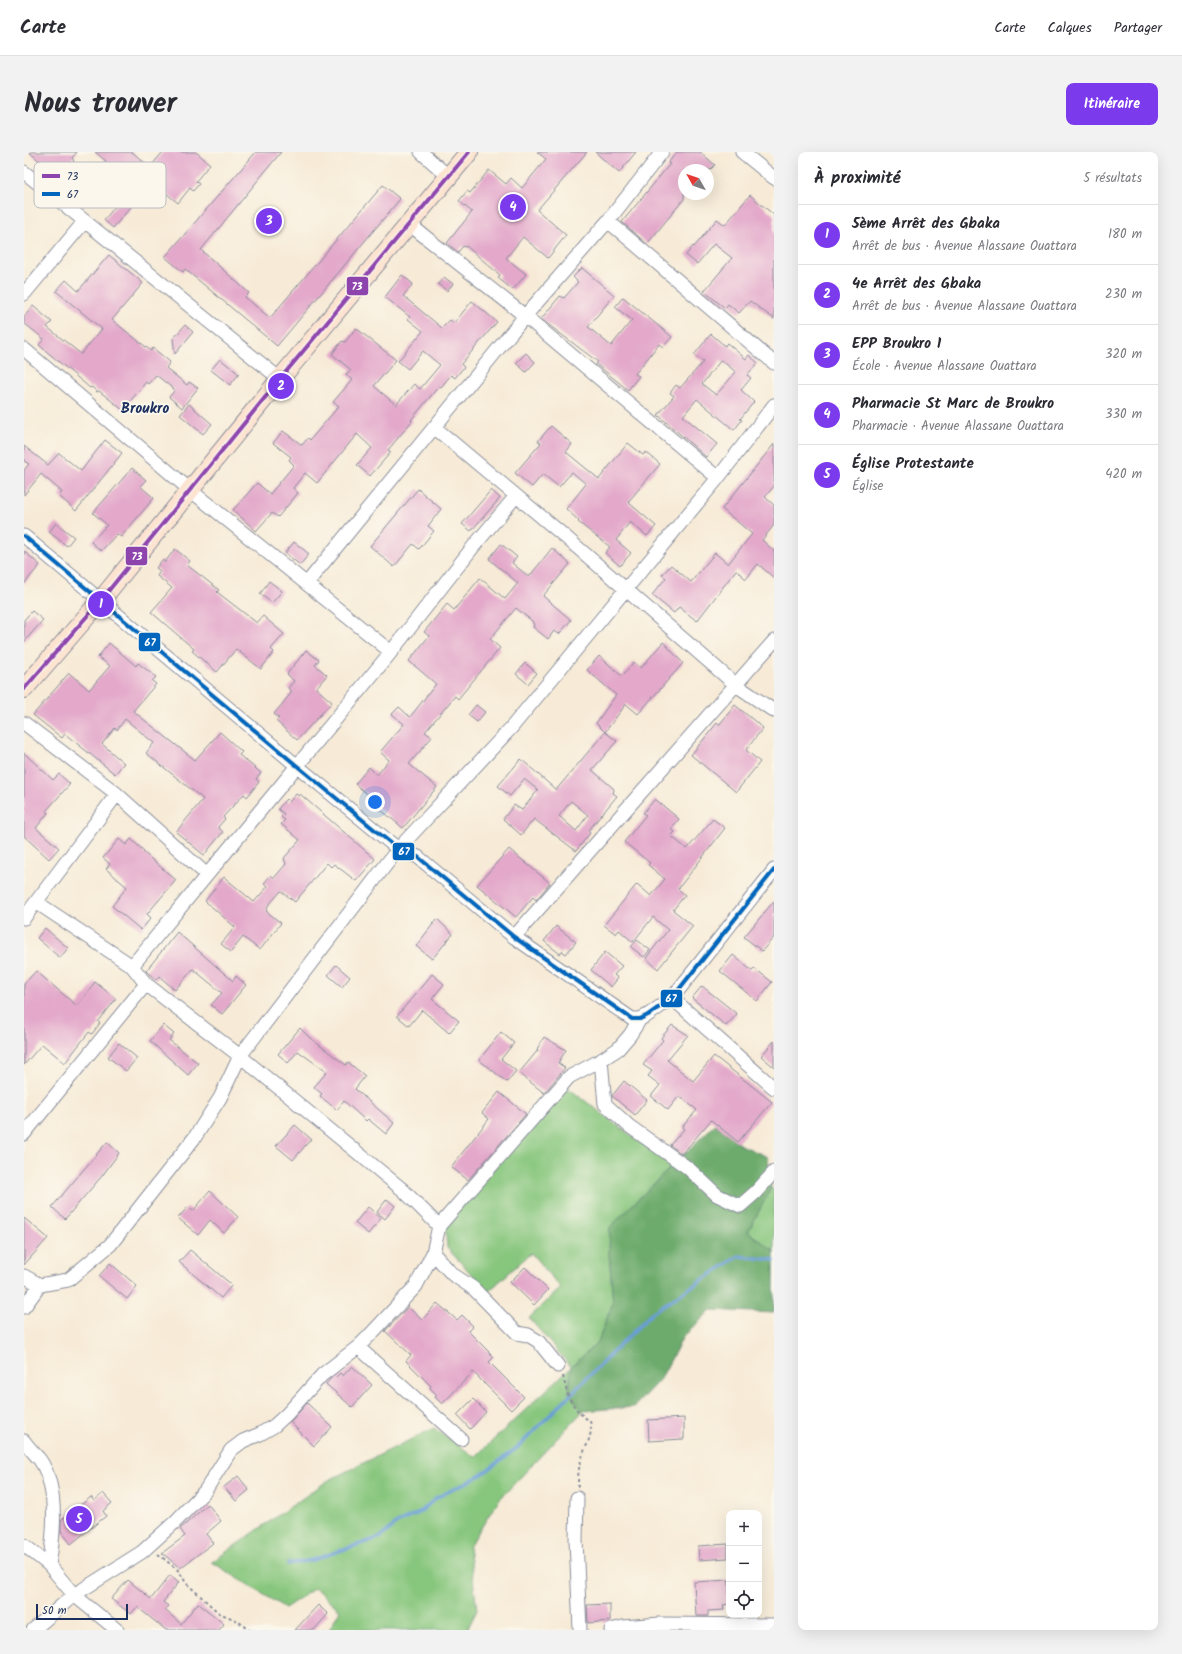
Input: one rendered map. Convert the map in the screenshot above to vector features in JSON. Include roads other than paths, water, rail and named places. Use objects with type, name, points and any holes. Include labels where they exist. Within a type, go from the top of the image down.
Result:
[{"type":"street","points":[[421,152],[449,177]]},
{"type":"street","points":[[24,689],[101,600],[189,489],[469,152]]},
{"type":"street","points":[[307,583],[525,316],[608,222],[662,152]]},
{"type":"street","points":[[742,152],[774,178]]},
{"type":"street","points":[[24,172],[34,180]]},
{"type":"street","points":[[67,208],[280,379]]},
{"type":"street","points":[[24,294],[84,222]]},
{"type":"street","points":[[608,222],[774,363]]},
{"type":"street","points":[[409,224],[525,316],[718,478]]},
{"type":"street","points":[[24,349],[189,489],[391,652]]},
{"type":"street","points":[[24,1276],[40,1285],[68,1280],[110,1245],[196,1137],[220,1098],[240,1056],[398,849],[511,728],[718,478],[774,405]]},
{"type":"street","points":[[434,427],[736,685],[774,711]]},
{"type":"street","points":[[132,966],[391,652],[473,547],[516,496]]},
{"type":"street","points":[[24,536],[296,766],[398,849],[424,862],[514,937],[632,1019],[640,1019],[648,1015],[672,998],[772,877]]},
{"type":"street","points":[[514,937],[774,641]]},
{"type":"street","points":[[24,723],[117,794],[207,875]]},
{"type":"street","points":[[24,918],[117,794]]},
{"type":"street","points":[[36,902],[132,966],[146,984],[240,1056],[402,1190],[439,1226]]},
{"type":"street","points":[[24,1134],[146,984]]},
{"type":"street","points":[[672,998],[774,1088]]},
{"type":"street","points":[[33,1630],[74,1595],[129,1562],[149,1545],[175,1522],[205,1491],[231,1450],[243,1441],[274,1426],[322,1376],[358,1347],[416,1286],[433,1253],[439,1226],[569,1076],[618,1049],[630,1035],[640,1019]]},
{"type":"street","points":[[600,1060],[605,1104],[628,1126],[688,1168],[716,1194],[740,1206],[756,1192],[774,1172]]},
{"type":"street","points":[[433,1253],[452,1274],[473,1288],[517,1333],[528,1335],[538,1340],[558,1366]]},
{"type":"street","points":[[24,1307],[40,1285]]},
{"type":"street","points":[[358,1347],[461,1439]]},
{"type":"street","points":[[24,1441],[41,1461],[48,1479],[53,1510],[54,1532],[49,1565]]},
{"type":"street","points":[[577,1498],[576,1540],[580,1630]]},
{"type":"street","points":[[24,1545],[49,1565],[74,1595],[117,1630]]},
{"type":"street","points":[[611,1630],[623,1627],[660,1624],[774,1625]]},
{"type":"waterway","points":[[288,1564],[312,1560],[381,1537],[397,1523],[419,1513],[436,1498],[481,1475],[518,1447],[653,1312],[739,1256],[774,1260]]},
{"type":"place","name":"Pharmacie St Marc de Broukro","points":[[513,207]]},
{"type":"place","name":"EPP Broukro 1","points":[[269,221]]},
{"type":"place","name":"4e Arrêt des Gbaka","points":[[281,386]]},
{"type":"place","name":"5ème Arrêt des Gbaka","points":[[101,604]]},
{"type":"place","name":"Église Protestante","points":[[79,1519]]},
{"type":"district","name":"Broukro","points":[[145,409]]}]
